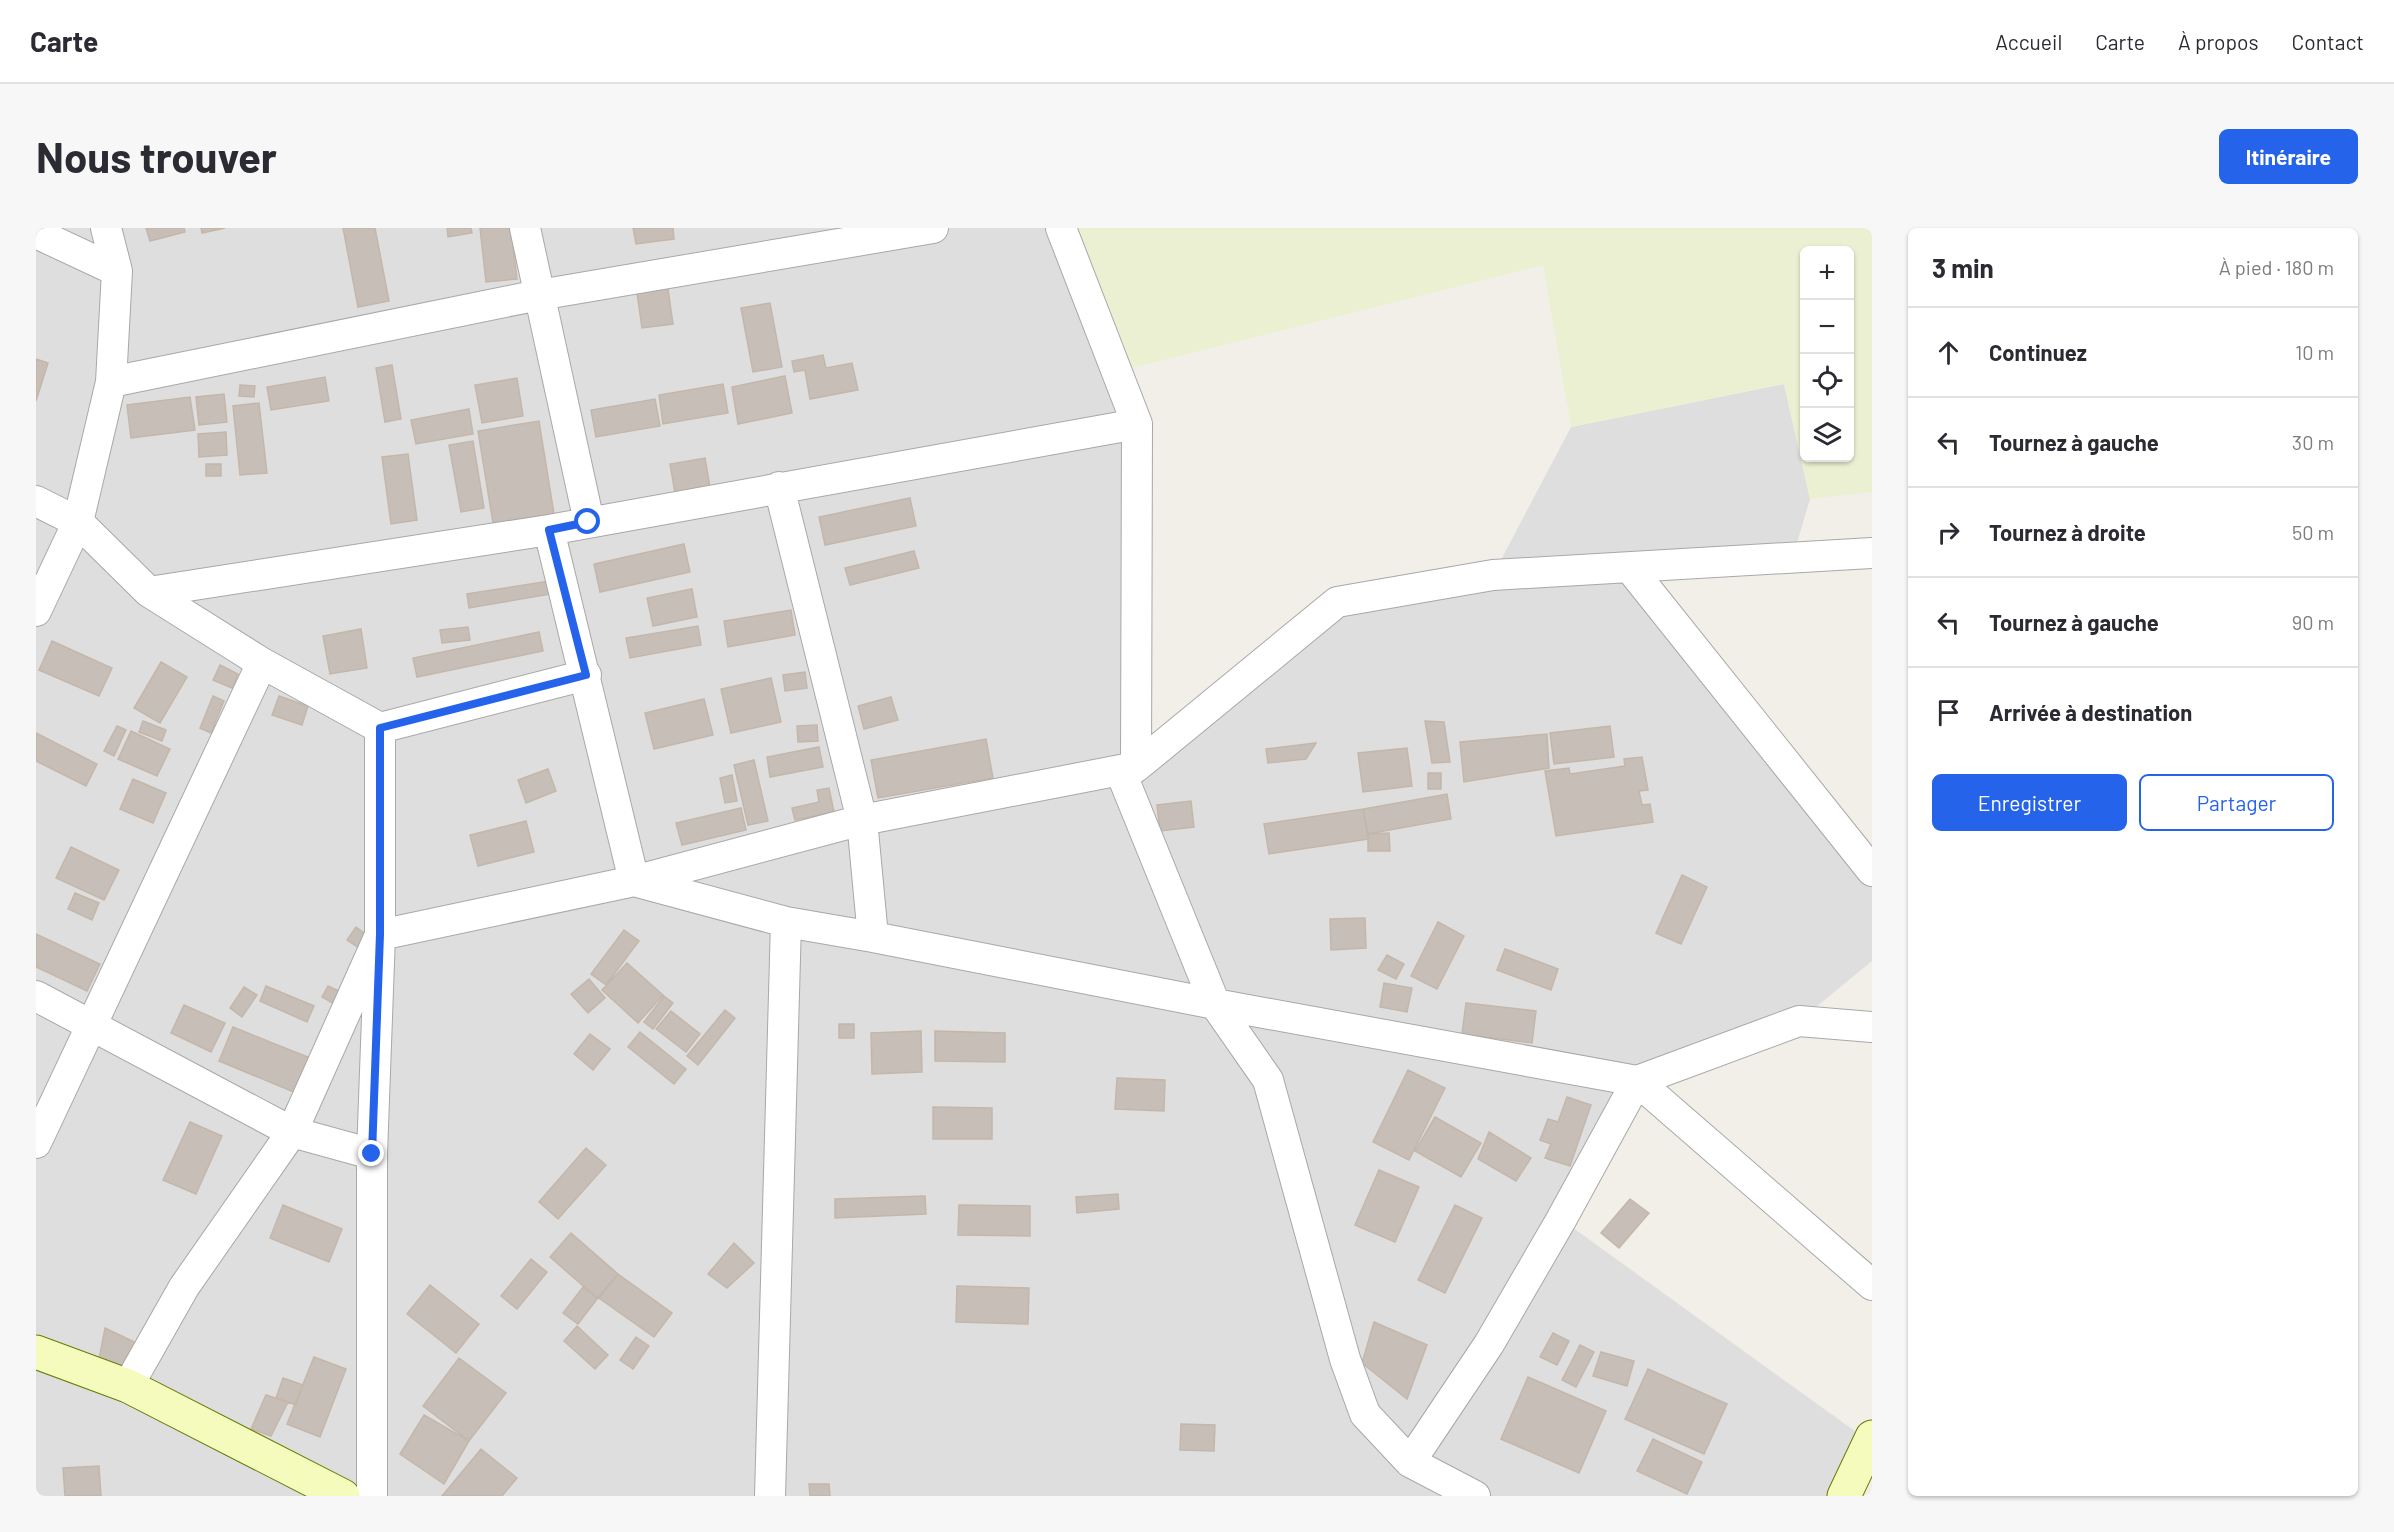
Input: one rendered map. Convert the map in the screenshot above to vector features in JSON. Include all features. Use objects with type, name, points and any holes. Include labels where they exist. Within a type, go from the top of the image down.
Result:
[{"type":"street","points":[[36,611],[78,522],[111,382],[117,270],[106,228]]},
{"type":"street","points":[[525,228],[588,522]]},
{"type":"street","points":[[111,382],[539,295],[933,228]]},
{"type":"street","points":[[1060,228],[1137,424],[1136,767]]},
{"type":"street","points":[[36,233],[117,270]]},
{"type":"street","points":[[149,592],[549,530],[1137,424]]},
{"type":"street","points":[[779,487],[862,820],[873,937]]},
{"type":"street","points":[[36,501],[78,522],[149,592],[262,663],[380,728],[586,675]]},
{"type":"street","points":[[549,530],[586,675],[634,881]]},
{"type":"street","points":[[1475,1496],[1410,1462],[1365,1414],[1345,1359],[1268,1080],[1215,1004],[1122,775],[1136,767],[1337,602],[1493,575],[1872,553]]},
{"type":"street","points":[[1630,568],[1872,871]]},
{"type":"street","points":[[36,1143],[262,663]]},
{"type":"street","points":[[372,1496],[372,1154],[380,934],[380,728]]},
{"type":"street","points":[[380,934],[634,881],[862,820],[1136,767]]},
{"type":"street","points":[[634,881],[786,922],[1215,1004],[1637,1081],[1872,1285]]},
{"type":"street","points":[[770,1496],[786,922]]},
{"type":"street","points":[[128,1386],[184,1287],[292,1131],[380,934]]},
{"type":"street","points":[[36,996],[292,1131],[372,1154]]},
{"type":"street","points":[[1410,1462],[1489,1344],[1562,1220],[1637,1081],[1799,1021],[1872,1027]]},
{"type":"street","points":[[36,1352],[128,1386],[342,1496]]},
{"type":"street","points":[[1844,1496],[1872,1437]]},
{"type":"shaded area","points":[[36,228],[1067,228],[1123,370],[1136,766],[1337,602],[1493,575],[1571,427],[1784,384],[1810,499],[1792,560],[1631,568],[1872,871],[1872,961],[1799,1021],[1637,1081],[1562,1220],[1870,1442],[1844,1496],[36,1496]]},
{"type":"green space","points":[[1068,228],[1872,228],[1872,492],[1810,499],[1802,462],[1854,462],[1854,246],[1800,246],[1800,455],[1784,384],[1571,427],[1543,265],[1123,370]]},
{"type":"building","points":[[146,228],[184,228],[185,232],[150,241]]},
{"type":"building","points":[[201,228],[225,228],[202,233]]},
{"type":"building","points":[[343,228],[375,228],[389,301],[358,307]]},
{"type":"building","points":[[447,228],[471,228],[472,233],[448,237]]},
{"type":"building","points":[[480,228],[511,228],[517,279],[486,282]]},
{"type":"building","points":[[633,228],[673,228],[674,239],[636,244]]},
{"type":"building","points":[[668,289],[673,324],[642,328],[637,293]]},
{"type":"building","points":[[770,303],[782,367],[753,372],[741,308]]},
{"type":"building","points":[[823,355],[826,368],[852,363],[858,390],[810,399],[805,370],[794,372],[792,361]]},
{"type":"building","points":[[36,359],[48,363],[36,401]]},
{"type":"building","points":[[392,365],[401,419],[385,422],[376,368]]},
{"type":"building","points":[[785,376],[792,413],[738,424],[732,387]]},
{"type":"building","points":[[325,377],[329,401],[271,410],[267,387]]},
{"type":"building","points":[[517,378],[523,416],[482,423],[475,385]]},
{"type":"building","points":[[723,384],[728,413],[663,424],[659,395]]},
{"type":"building","points":[[240,385],[255,386],[254,397],[239,396]]},
{"type":"building","points":[[224,394],[227,422],[199,425],[196,397]]},
{"type":"building","points":[[190,397],[195,430],[131,438],[127,405]]},
{"type":"building","points":[[655,399],[660,426],[596,437],[591,410]]},
{"type":"building","points":[[259,403],[267,473],[240,475],[233,406]]},
{"type":"building","points":[[469,409],[473,434],[416,444],[411,420]]},
{"type":"building","points":[[539,421],[554,514],[493,523],[478,431]]},
{"type":"building","points":[[226,432],[227,455],[199,457],[198,434]]},
{"type":"building","points":[[473,441],[484,508],[461,512],[449,445]]},
{"type":"building","points":[[408,454],[417,520],[391,524],[382,457]]},
{"type":"building","points":[[705,458],[710,487],[675,493],[670,464]]},
{"type":"building","points":[[206,464],[221,464],[221,476],[206,476]]},
{"type":"building","points":[[910,498],[916,526],[825,545],[819,517]]},
{"type":"building","points":[[684,544],[690,572],[600,592],[594,564]]},
{"type":"building","points":[[914,551],[919,568],[850,585],[845,568]]},
{"type":"building","points":[[549,581],[551,594],[469,608],[467,594]]},
{"type":"building","points":[[692,589],[697,617],[653,626],[647,598]]},
{"type":"building","points":[[791,610],[795,635],[728,647],[724,621]]},
{"type":"building","points":[[698,626],[701,645],[630,658],[626,638]]},
{"type":"building","points":[[468,627],[470,640],[442,643],[440,630]]},
{"type":"building","points":[[361,629],[367,668],[330,674],[323,636]]},
{"type":"building","points":[[539,632],[543,651],[417,677],[413,658]]},
{"type":"building","points":[[52,641],[112,668],[99,696],[39,670]]},
{"type":"building","points":[[161,662],[187,677],[160,723],[134,708]]},
{"type":"building","points":[[220,665],[238,674],[232,688],[213,680]]},
{"type":"building","points":[[805,672],[807,688],[785,691],[783,675]]},
{"type":"building","points":[[771,678],[781,722],[731,733],[721,689]]},
{"type":"building","points":[[213,696],[224,701],[211,733],[200,728]]},
{"type":"building","points":[[279,696],[308,706],[302,725],[272,715]]},
{"type":"building","points":[[891,697],[898,720],[864,729],[858,706]]},
{"type":"building","points":[[704,699],[713,735],[654,749],[645,713]]},
{"type":"building","points":[[143,721],[166,730],[162,741],[139,732]]},
{"type":"building","points":[[1425,721],[1444,722],[1450,762],[1432,763]]},
{"type":"building","points":[[817,725],[818,741],[798,742],[797,726]]},
{"type":"building","points":[[117,726],[126,730],[114,756],[104,751]]},
{"type":"building","points":[[1610,726],[1614,757],[1554,764],[1550,733]]},
{"type":"building","points":[[131,731],[170,749],[157,776],[118,759]]},
{"type":"building","points":[[36,733],[97,764],[86,786],[36,761]]},
{"type":"building","points":[[1547,734],[1549,768],[1464,782],[1460,742]]},
{"type":"building","points":[[986,739],[993,778],[878,798],[871,760]]},
{"type":"building","points":[[1316,743],[1306,759],[1268,763],[1266,749]]},
{"type":"building","points":[[819,747],[823,767],[770,777],[767,757]]},
{"type":"building","points":[[1407,748],[1412,786],[1363,792],[1358,753]]},
{"type":"building","points":[[1642,757],[1648,790],[1639,791],[1642,805],[1650,804],[1653,822],[1556,836],[1545,771],[1569,768],[1570,774],[1625,766],[1624,759]]},
{"type":"building","points":[[754,760],[768,821],[748,825],[734,765]]},
{"type":"building","points":[[548,769],[556,791],[526,803],[518,780]]},
{"type":"building","points":[[1428,773],[1441,773],[1441,789],[1428,789]]},
{"type":"building","points":[[732,775],[737,801],[725,803],[720,778]]},
{"type":"building","points":[[133,779],[166,793],[153,823],[120,809]]},
{"type":"building","points":[[829,788],[834,812],[795,820],[792,808],[819,802],[817,790]]},
{"type":"building","points":[[1447,794],[1451,819],[1368,834],[1363,809]]},
{"type":"building","points":[[1191,801],[1194,827],[1160,831],[1157,805]]},
{"type":"building","points":[[741,808],[746,830],[682,845],[676,823]]},
{"type":"building","points":[[1363,809],[1368,839],[1269,854],[1264,824]]},
{"type":"building","points":[[526,821],[534,852],[478,866],[470,835]]},
{"type":"building","points":[[1389,833],[1390,851],[1368,851],[1368,834]]},
{"type":"building","points":[[71,847],[119,870],[104,900],[56,878]]},
{"type":"building","points":[[1682,875],[1707,887],[1681,944],[1656,933]]},
{"type":"building","points":[[75,893],[99,903],[92,920],[68,909]]},
{"type":"building","points":[[1365,918],[1366,948],[1331,950],[1330,919]]},
{"type":"building","points":[[1438,922],[1464,936],[1437,989],[1411,976]]},
{"type":"building","points":[[356,927],[367,935],[359,948],[347,940]]},
{"type":"building","points":[[624,930],[639,941],[606,985],[591,974]]},
{"type":"building","points":[[36,934],[100,964],[87,991],[36,967]]},
{"type":"building","points":[[1505,949],[1558,969],[1551,990],[1497,970]]},
{"type":"building","points":[[1387,955],[1404,964],[1396,979],[1378,970]]},
{"type":"building","points":[[627,963],[663,995],[638,1023],[602,990]]},
{"type":"building","points":[[589,979],[605,998],[588,1013],[571,994]]},
{"type":"building","points":[[1384,983],[1412,988],[1407,1012],[1380,1007]]},
{"type":"building","points":[[266,986],[314,1006],[307,1022],[260,1001]]},
{"type":"building","points":[[328,986],[341,992],[336,1005],[322,997]]},
{"type":"building","points":[[244,987],[257,995],[242,1017],[230,1008]]},
{"type":"building","points":[[664,996],[673,1003],[653,1029],[644,1022]]},
{"type":"building","points":[[1466,1003],[1536,1011],[1532,1043],[1462,1034]]},
{"type":"building","points":[[184,1005],[225,1023],[211,1052],[171,1033]]},
{"type":"building","points":[[725,1010],[735,1018],[698,1065],[687,1056]]},
{"type":"building","points":[[671,1011],[700,1034],[686,1052],[656,1029]]},
{"type":"building","points":[[839,1024],[854,1024],[854,1038],[839,1038]]},
{"type":"building","points":[[233,1027],[310,1058],[296,1093],[219,1061]]},
{"type":"building","points":[[921,1031],[922,1072],[872,1074],[871,1033]]},
{"type":"building","points":[[935,1031],[1005,1033],[1005,1062],[935,1061]]},
{"type":"building","points":[[640,1032],[686,1069],[674,1084],[628,1047]]},
{"type":"building","points":[[590,1034],[610,1049],[593,1070],[574,1054]]},
{"type":"building","points":[[1408,1070],[1445,1088],[1409,1160],[1373,1142]]},
{"type":"building","points":[[1117,1078],[1165,1080],[1164,1111],[1115,1109]]},
{"type":"building","points":[[1567,1097],[1591,1105],[1570,1166],[1545,1158],[1551,1144],[1540,1140],[1548,1119],[1558,1122]]},
{"type":"building","points":[[933,1107],[992,1108],[992,1139],[933,1139]]},
{"type":"building","points":[[1435,1117],[1481,1143],[1461,1177],[1415,1151]]},
{"type":"building","points":[[190,1122],[222,1136],[196,1194],[163,1180]]},
{"type":"building","points":[[1489,1132],[1531,1158],[1516,1181],[1478,1159]]},
{"type":"building","points":[[586,1148],[606,1165],[558,1219],[539,1202]]},
{"type":"building","points":[[1379,1170],[1419,1187],[1395,1242],[1355,1225]]},
{"type":"building","points":[[1118,1194],[1119,1209],[1077,1213],[1076,1197]]},
{"type":"building","points":[[925,1196],[926,1214],[835,1218],[835,1199]]},
{"type":"building","points":[[1630,1199],[1649,1213],[1619,1248],[1601,1233]]},
{"type":"building","points":[[283,1205],[342,1229],[329,1262],[270,1238]]},
{"type":"building","points":[[959,1205],[1030,1206],[1030,1236],[958,1235]]},
{"type":"building","points":[[1455,1205],[1482,1218],[1445,1293],[1418,1280]]},
{"type":"building","points":[[571,1233],[618,1274],[597,1298],[550,1257]]},
{"type":"building","points":[[734,1243],[754,1263],[727,1288],[708,1274]]},
{"type":"building","points":[[531,1259],[547,1272],[517,1309],[501,1296]]},
{"type":"building","points":[[618,1274],[672,1313],[654,1337],[599,1298]]},
{"type":"building","points":[[430,1285],[479,1324],[456,1353],[407,1314]]},
{"type":"building","points":[[957,1286],[1029,1288],[1028,1324],[956,1322]]},
{"type":"building","points":[[583,1287],[598,1298],[578,1324],[563,1313]]},
{"type":"building","points":[[1374,1322],[1427,1345],[1407,1399],[1362,1363]]},
{"type":"building","points":[[577,1326],[608,1355],[595,1369],[564,1341]]},
{"type":"building","points":[[105,1328],[145,1347],[130,1375],[99,1359]]},
{"type":"building","points":[[1553,1333],[1569,1341],[1557,1365],[1540,1357]]},
{"type":"building","points":[[636,1337],[649,1346],[633,1369],[620,1360]]},
{"type":"building","points":[[1580,1345],[1594,1352],[1576,1387],[1562,1380]]},
{"type":"building","points":[[1601,1352],[1634,1361],[1627,1386],[1593,1376]]},
{"type":"building","points":[[314,1357],[346,1369],[320,1437],[287,1424]]},
{"type":"building","points":[[459,1358],[506,1393],[469,1441],[423,1406]]},
{"type":"building","points":[[1648,1369],[1727,1404],[1704,1454],[1625,1419]]},
{"type":"building","points":[[1528,1377],[1606,1411],[1579,1473],[1501,1439]]},
{"type":"building","points":[[283,1378],[303,1385],[296,1405],[276,1398]]},
{"type":"building","points":[[266,1395],[288,1402],[271,1436],[251,1429]]},
{"type":"building","points":[[424,1415],[469,1441],[444,1484],[400,1454]]},
{"type":"building","points":[[1181,1424],[1215,1425],[1214,1451],[1180,1450]]},
{"type":"building","points":[[1653,1439],[1702,1462],[1687,1494],[1637,1471]]},
{"type":"building","points":[[481,1449],[517,1478],[502,1496],[442,1496]]},
{"type":"building","points":[[99,1466],[101,1496],[65,1496],[63,1468]]},
{"type":"building","points":[[809,1484],[829,1484],[830,1496],[810,1496]]},
{"type":"route","points":[[372,1154],[380,934],[380,728],[586,675],[549,530],[588,522]]}]
